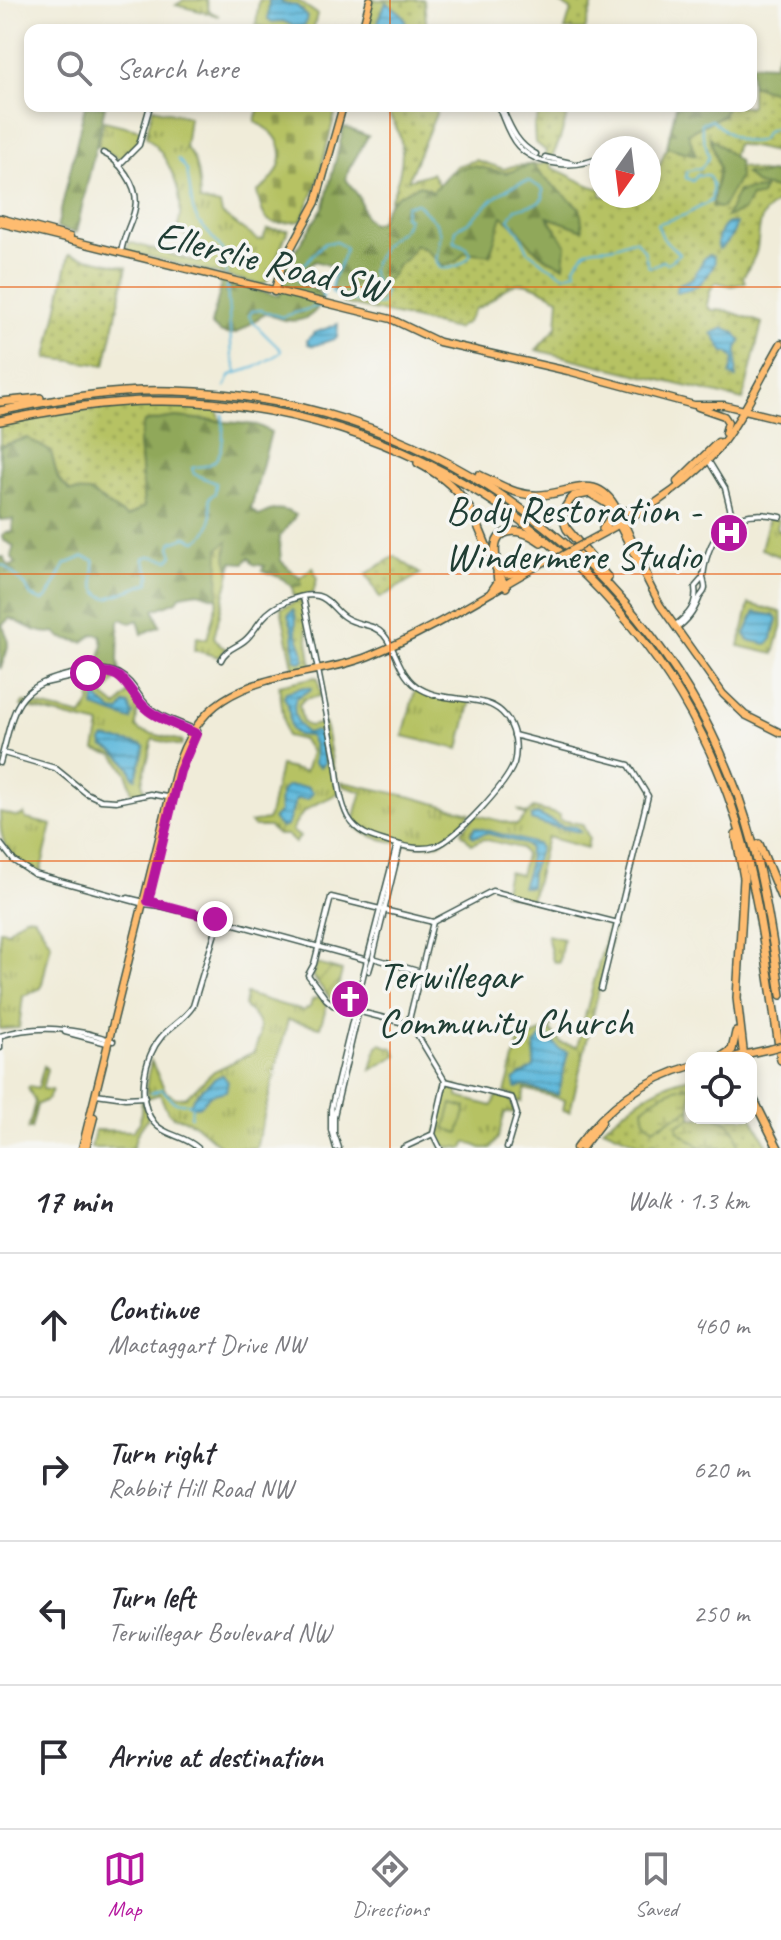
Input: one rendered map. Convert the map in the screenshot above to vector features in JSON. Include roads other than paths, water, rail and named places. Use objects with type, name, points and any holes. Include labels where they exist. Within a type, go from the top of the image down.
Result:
[{"type":"highway","points":[[0,402],[173,391],[264,399],[345,419],[433,455],[498,492],[552,532],[602,578],[653,637]]},
{"type":"highway","points":[[0,411],[90,395]]},
{"type":"highway","points":[[0,421],[91,405],[177,401],[260,409],[351,431],[430,464],[481,492],[522,520],[610,600],[640,636],[699,729],[719,772],[751,871],[781,1060]]},
{"type":"highway","points":[[351,431],[424,466],[456,489],[475,514],[506,585]]},
{"type":"highway","points":[[433,455],[445,457],[506,488],[530,495],[594,488],[608,496],[610,506],[611,517],[602,532]]},
{"type":"highway","points":[[636,513],[610,506],[590,493],[574,496],[564,510],[565,524],[634,609],[690,692],[737,781],[764,861],[781,897]]},
{"type":"highway","points":[[610,506],[620,522]]},
{"type":"highway","points":[[610,506],[620,522]]},
{"type":"highway","points":[[492,591],[498,582],[495,552],[499,539],[509,531],[525,531],[610,600]]},
{"type":"highway","points":[[498,569],[507,574],[526,571]]},
{"type":"highway","points":[[718,746],[756,851],[781,995]]},
{"type":"highway","points":[[719,772],[739,844],[744,878],[736,1041],[729,1052]]},
{"type":"highway","points":[[737,1010],[742,1052]]},
{"type":"highway","points":[[757,1106],[778,1148]]},
{"type":"main road","points":[[362,24],[368,0]]},
{"type":"main road","points":[[272,291],[283,255],[309,213],[340,112]]},
{"type":"main road","points":[[272,291],[320,192],[340,112]]},
{"type":"main road","name":"Ellerslie Road SW","points":[[0,220],[60,233],[103,249],[391,319],[447,344],[568,371],[676,400],[724,405],[741,412],[781,419]]},
{"type":"main road","points":[[258,288],[268,285],[274,278]]},
{"type":"main road","name":"Ellerslie Road SW","points":[[424,335],[700,404]]},
{"type":"main road","points":[[84,1148],[180,759],[195,732],[221,706],[248,690],[356,661],[391,648],[636,513],[684,482],[705,461],[741,412],[781,343]]},
{"type":"main road","points":[[676,400],[722,414],[727,421],[725,433]]},
{"type":"main road","points":[[629,540],[630,524],[636,513],[705,461],[741,412]]},
{"type":"main road","points":[[620,522],[650,589],[736,708],[755,722],[781,731]]},
{"type":"main road","points":[[620,522],[640,558]]},
{"type":"main road","points":[[602,532],[614,532],[629,540],[676,626]]},
{"type":"main road","points":[[391,648],[554,558]]},
{"type":"main road","points":[[757,1053],[781,1048]]},
{"type":"main road","points":[[576,1148],[598,1121],[621,1101],[658,1078],[685,1070]]},
{"type":"main road","points":[[582,1148],[603,1121],[634,1095],[661,1079],[685,1070]]},
{"type":"street","points":[[119,165],[139,146],[148,112]]},
{"type":"street","points":[[503,112],[525,148],[574,164],[589,162]]},
{"type":"street","points":[[103,153],[119,165],[136,195],[135,212],[121,253]]},
{"type":"street","points":[[705,461],[723,490],[733,520]]},
{"type":"street","points":[[699,593],[695,587],[701,584],[712,543],[720,531],[733,520],[758,513],[781,517]]},
{"type":"street","points":[[676,626],[692,608],[699,593],[705,590],[701,584]]},
{"type":"street","points":[[221,660],[227,651],[248,638],[265,615],[284,603],[303,597],[313,595],[323,598],[345,618],[378,629],[406,676],[419,688],[436,695],[484,701],[501,713],[514,735],[514,761],[506,777],[453,836],[430,847],[398,844],[367,835],[350,819],[344,805],[303,597]]},
{"type":"street","points":[[0,763],[13,714],[29,691],[38,683],[93,669],[110,671],[129,681],[153,711],[195,732]]},
{"type":"street","points":[[514,735],[629,765],[648,797],[601,989]]},
{"type":"street","points":[[3,753],[55,768],[86,793],[101,800],[116,801],[154,795],[171,799]]},
{"type":"street","points":[[337,1148],[334,1116],[344,1065],[398,844]]},
{"type":"street","points":[[1,847],[17,864],[34,874],[421,972]]},
{"type":"street","points":[[440,1148],[433,1134],[445,1081],[412,1026],[330,1003],[308,975],[314,966],[331,897],[433,922],[492,891],[618,923]]},
{"type":"street","points":[[198,1148],[188,1139],[157,1126],[150,1116],[145,1097],[145,1075],[150,1056],[164,1033],[185,1017],[193,1006],[217,922]]},
{"type":"street","points":[[408,1024],[433,922]]},
{"type":"street","points":[[0,1048],[0,1037],[17,1032],[55,1029],[110,1041]]},
{"type":"street","points":[[445,1081],[512,1098],[517,1114],[507,1148]]},
{"type":"street","points":[[98,1094],[145,1097]]},
{"type":"street","points":[[403,1148],[433,1134]]},
{"type":"water","points":[[269,0],[281,0],[282,3],[297,6],[307,16],[305,24],[272,22],[268,19]]},
{"type":"water","points":[[386,2],[406,21],[405,24],[377,24]]},
{"type":"water","points":[[728,223],[736,223],[727,242],[719,249],[719,235]]},
{"type":"water","points":[[709,255],[713,256],[715,263],[704,279],[689,290],[676,292],[677,285],[693,278]]},
{"type":"water","points":[[338,324],[337,338],[313,346],[308,344],[307,340],[314,333]]},
{"type":"water","points":[[724,328],[735,333],[741,341],[737,348],[736,378],[730,375],[734,359],[724,352],[712,333]]},
{"type":"water","points":[[293,609],[304,655],[301,662],[295,659],[293,630],[288,615]]},
{"type":"water","points":[[755,612],[777,619],[772,639],[767,644],[748,640],[745,634]]},
{"type":"water","points":[[97,684],[104,687],[98,699],[113,711],[119,712],[125,704],[129,705],[133,715],[131,720],[94,707]]},
{"type":"water","points":[[311,688],[296,698],[295,712],[306,733],[316,731],[320,735],[325,763],[320,767],[314,763],[313,743],[309,736],[298,735],[291,729],[288,704],[284,697],[286,692]]},
{"type":"water","points":[[105,738],[145,747],[136,778],[122,758],[103,746]]},
{"type":"water","points":[[288,786],[308,787],[313,793],[308,799],[296,799],[287,826],[281,828],[273,819],[280,812],[281,794]]},
{"type":"water","points":[[537,814],[562,826],[576,827],[580,832],[531,820],[531,816]]},
{"type":"water","points":[[475,827],[537,844],[540,848],[531,873],[530,887],[522,887],[528,869],[529,848],[486,833],[474,837],[471,834]]},
{"type":"water","points":[[543,1035],[550,1037],[559,1049],[568,1052],[558,1095],[524,1086],[516,1088],[514,1080],[534,1067],[535,1045]]},
{"type":"water","points":[[223,1075],[228,1082],[226,1091],[210,1095],[199,1107],[190,1105],[204,1087]]},
{"type":"waterway","points":[[323,299],[322,289],[316,284],[302,283],[295,273],[324,243],[336,242],[345,247],[332,292],[355,301],[381,304],[385,291],[380,284],[376,284],[371,269],[385,244],[404,228],[408,218],[404,216],[406,206],[417,203],[436,223],[441,233],[436,260],[440,268],[454,267],[471,254],[466,247],[454,242],[456,230],[504,191],[529,181],[543,189],[543,198],[538,203],[516,209],[509,219],[528,251],[546,265],[564,275],[576,272],[575,266],[588,250],[635,240],[644,250],[648,266],[663,261],[668,263],[679,254],[663,238],[657,224],[685,215],[711,201],[712,188],[708,175],[697,175],[693,181],[686,178],[687,171],[701,168],[709,157],[702,123],[711,120],[746,142],[761,140],[767,131],[781,125]]},
{"type":"waterway","points":[[178,159],[187,170],[193,210],[198,221],[224,251],[226,274]]},
{"type":"waterway","points":[[227,286],[232,357]]},
{"type":"waterway","points":[[225,387],[231,375],[256,367],[280,353],[281,350],[249,316],[252,311],[261,310],[281,317],[322,305]]},
{"type":"waterway","points":[[233,359],[237,371]]},
{"type":"waterway","points":[[0,565],[26,586],[31,596],[43,601],[66,564],[83,557],[94,560],[95,587],[102,596],[108,598],[149,583],[150,575],[143,558],[150,556],[169,560],[173,555],[172,542],[186,537],[196,541],[209,528],[209,498],[215,493],[216,483],[194,474],[192,468],[205,466],[217,458],[222,444],[223,414]]},
{"type":"waterway","points":[[151,1093],[162,1089],[174,1102],[190,1104]]},
{"type":"waterway","points":[[191,1116],[192,1106]]},
{"type":"place","name":"Body Restoration - Windermere Studio","points":[[729,533]]},
{"type":"place","name":"Terwillegar Community Church","points":[[350,999]]}]
